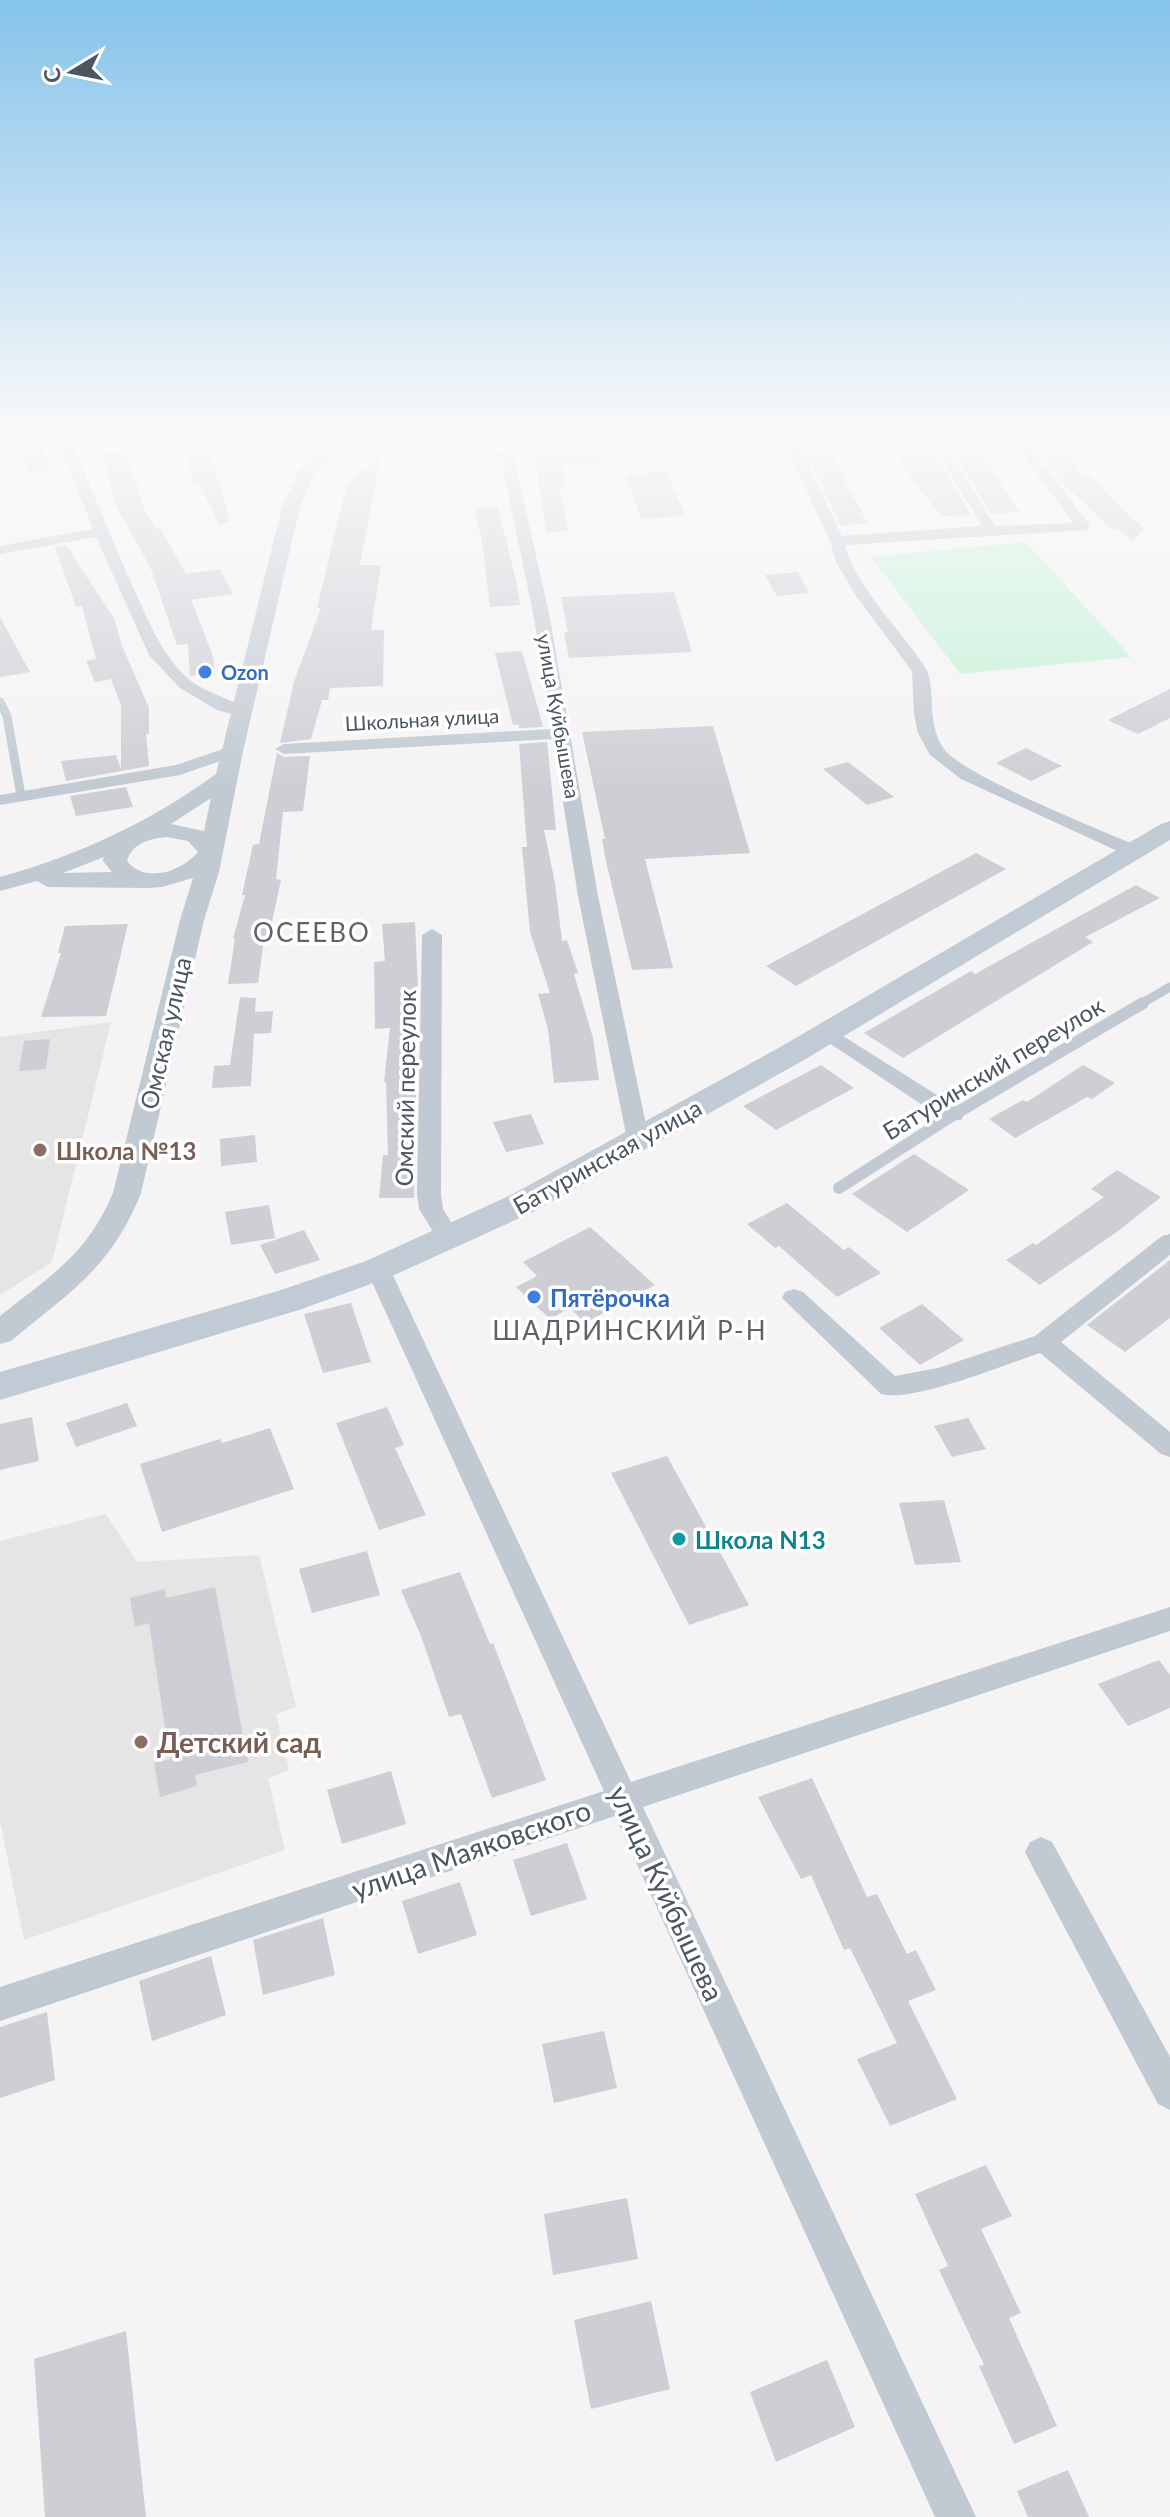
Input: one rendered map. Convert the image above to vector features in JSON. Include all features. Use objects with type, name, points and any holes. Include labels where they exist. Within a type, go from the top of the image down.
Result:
[{"type":"main road","name":"Батуринская улица","points":[[0,1386],[202,1327],[378,1269],[523,1203],[827,1032],[1170,829]]},
{"type":"street","points":[[112,555],[155,652],[166,667],[195,691],[242,712]]},
{"type":"street","name":"Омская улица","points":[[0,1333],[89,1260],[113,1227],[127,1193],[280,555]]},
{"type":"street","name":"улица Куйбышева","points":[[527,555],[563,733],[588,896],[638,1139]]},
{"type":"street","points":[[841,555],[861,593],[920,671],[922,714],[927,733],[942,757],[967,775],[1133,851]]},
{"type":"street","name":"Школьная улица","points":[[284,749],[563,733]]},
{"type":"street","points":[[0,800],[180,770],[232,751]]},
{"type":"street","points":[[192,920],[183,894],[124,872],[115,861],[120,848],[226,777]]},
{"type":"street","points":[[159,831],[182,831],[200,838],[210,853],[202,863],[184,874],[144,879],[76,877],[0,885],[159,831]]},
{"type":"street","name":"Омский переулок","points":[[432,935],[429,1194],[431,1209],[448,1237]]},
{"type":"street","points":[[827,1032],[953,1115]]},
{"type":"street","points":[[794,1298],[890,1387],[940,1377],[1044,1342],[1170,1242]]},
{"type":"street","name":"улица Куйбышева","points":[[378,1269],[956,2517]]},
{"type":"street","points":[[1044,1342],[1170,1447]]},
{"type":"street","name":"улица Маяковского","points":[[0,2004],[1170,1619]]},
{"type":"street","points":[[1041,1852],[1170,2092]]},
{"type":"lane","points":[[0,702],[7,716],[21,796]]},
{"type":"lane","name":"Батуринский переулок","points":[[839,1188],[953,1115],[1170,987]]},
{"type":"shaded area","name":"Школа №13","points":[[111,1022],[52,1262],[0,1295],[0,1037]]},
{"type":"shaded area","name":"Детский сад","points":[[106,1514],[137,1562],[259,1555],[296,1707],[276,1714],[289,1770],[268,1778],[285,1850],[24,1940],[0,1821],[0,1541]]},
{"type":"green space","points":[[1038,555],[1131,657],[960,674],[871,557]]},
{"type":"building","points":[[58,555],[73,555],[115,620],[122,646],[149,708],[149,734],[146,734],[149,766],[66,781],[61,761],[116,755],[121,769],[121,705],[111,679],[95,682],[86,661],[96,659],[82,606],[76,607]]},
{"type":"building","points":[[144,555],[176,555],[186,574],[220,569],[233,594],[191,600],[213,656],[215,674],[190,676],[188,644],[177,645]]},
{"type":"building","points":[[330,555],[362,555],[360,565],[381,565],[371,630],[384,630],[383,686],[330,688],[328,700],[322,700],[311,739],[280,743],[294,682],[321,608],[317,608]]},
{"type":"building","points":[[484,555],[510,555],[520,605],[490,607]]},
{"type":"building","points":[[798,572],[809,593],[777,596],[765,575]]},
{"type":"building","points":[[674,592],[692,652],[569,658],[561,597]]},
{"type":"building","points":[[0,617],[30,672],[0,677]]},
{"type":"building","points":[[522,651],[543,727],[519,728],[519,724],[513,725],[495,653]]},
{"type":"building","points":[[1170,689],[1170,718],[1138,734],[1108,720]]},
{"type":"building","points":[[713,726],[750,853],[645,859],[673,968],[632,970],[606,861],[602,839],[605,839],[582,732]]},
{"type":"building","points":[[547,742],[556,830],[544,830],[562,941],[567,940],[578,973],[574,974],[593,1038],[599,1080],[554,1083],[548,1029],[538,994],[550,993],[530,932],[522,847],[527,847],[519,744]]},
{"type":"building","points":[[1026,748],[1062,766],[1031,781],[996,763]]},
{"type":"building","points":[[277,753],[284,757],[310,756],[303,811],[283,812],[276,879],[281,880],[268,940],[264,940],[258,983],[228,984],[233,939],[245,895],[242,895],[253,845],[259,844]]},
{"type":"building","points":[[848,762],[894,797],[867,805],[823,769]]},
{"type":"building","points":[[126,787],[133,807],[76,816],[70,796]]},
{"type":"building","points":[[976,853],[1006,869],[796,986],[766,966]]},
{"type":"building","points":[[1136,885],[1160,898],[1085,937],[1093,942],[903,1058],[864,1033],[971,971],[975,974]]},
{"type":"building","points":[[415,922],[418,989],[414,1198],[379,1198],[383,1155],[388,1155],[384,1082],[390,1028],[375,1029],[374,962],[385,961],[382,924]]},
{"type":"building","points":[[128,924],[106,1016],[41,1017],[61,953],[58,953],[65,926]]},
{"type":"building","points":[[240,997],[256,998],[255,1012],[273,1011],[271,1033],[254,1034],[251,1086],[212,1088],[214,1066],[230,1065]]},
{"type":"building","points":[[50,1039],[46,1069],[19,1071],[24,1041]]},
{"type":"building","points":[[821,1065],[854,1088],[776,1130],[743,1106]]},
{"type":"building","points":[[1083,1065],[1115,1083],[1092,1099],[1087,1097],[1015,1138],[989,1119],[1023,1100],[1027,1102]]},
{"type":"building","points":[[531,1114],[544,1144],[506,1152],[493,1122]]},
{"type":"building","points":[[255,1135],[257,1162],[221,1166],[220,1139]]},
{"type":"building","points":[[914,1154],[969,1190],[907,1232],[852,1194]]},
{"type":"building","points":[[1117,1170],[1161,1197],[1040,1285],[1006,1260],[1033,1243],[1036,1245],[1104,1197],[1091,1189]]},
{"type":"building","points":[[787,1203],[844,1250],[849,1247],[881,1273],[837,1297],[779,1246],[775,1248],[747,1224]]},
{"type":"building","points":[[269,1205],[275,1238],[231,1245],[225,1212]]},
{"type":"building","points":[[590,1227],[655,1285],[585,1323],[570,1308],[550,1319],[516,1287],[537,1276],[523,1262]]},
{"type":"building","points":[[304,1230],[320,1260],[275,1274],[260,1245]]},
{"type":"building","points":[[1170,1260],[1170,1318],[1125,1352],[1087,1325]]},
{"type":"building","points":[[351,1303],[371,1362],[323,1373],[304,1314]]},
{"type":"building","points":[[922,1304],[964,1340],[920,1365],[879,1328]]},
{"type":"building","points":[[127,1403],[137,1426],[76,1447],[66,1423]]},
{"type":"building","points":[[387,1407],[404,1445],[395,1448],[426,1515],[379,1530],[336,1423]]},
{"type":"building","points":[[32,1417],[39,1461],[0,1470],[0,1424]]},
{"type":"building","points":[[968,1418],[986,1449],[952,1457],[934,1426]]},
{"type":"building","points":[[270,1428],[294,1489],[162,1532],[140,1464],[220,1439],[222,1443]]},
{"type":"building","name":"Школа N13","points":[[667,1456],[749,1605],[689,1625],[611,1473]]},
{"type":"building","points":[[944,1500],[961,1562],[915,1565],[899,1503]]},
{"type":"building","points":[[367,1551],[380,1595],[312,1613],[299,1569]]},
{"type":"building","points":[[460,1572],[490,1644],[493,1643],[546,1780],[492,1798],[461,1714],[449,1717],[421,1636],[401,1590]]},
{"type":"building","points":[[215,1587],[248,1762],[195,1775],[197,1786],[160,1797],[154,1763],[170,1759],[149,1623],[135,1627],[130,1598],[165,1589],[166,1598]]},
{"type":"building","points":[[1159,1660],[1170,1675],[1170,1708],[1128,1726],[1098,1684]]},
{"type":"building","points":[[391,1771],[406,1824],[342,1844],[327,1790]]},
{"type":"building","points":[[812,1778],[867,1897],[877,1894],[907,1954],[916,1950],[936,1990],[908,2001],[957,2099],[890,2126],[857,2059],[897,2043],[850,1948],[844,1950],[811,1875],[801,1879],[758,1797]]},
{"type":"building","points":[[567,1843],[587,1899],[531,1916],[513,1860]]},
{"type":"building","points":[[460,1882],[477,1935],[418,1954],[402,1901]]},
{"type":"building","points":[[323,1918],[335,1975],[263,1995],[253,1940]]},
{"type":"building","points":[[211,1956],[226,2015],[152,2041],[139,1981]]},
{"type":"building","points":[[47,2012],[55,2080],[0,2098],[0,2027]]},
{"type":"building","points":[[604,2031],[617,2088],[554,2103],[542,2044]]},
{"type":"building","points":[[986,2165],[1012,2216],[981,2229],[1021,2313],[1009,2318],[1057,2426],[1014,2444],[979,2366],[984,2365],[939,2270],[948,2266],[915,2194]]},
{"type":"building","points":[[627,2198],[638,2259],[553,2275],[544,2214]]},
{"type":"building","points":[[651,2301],[670,2389],[591,2409],[574,2320]]},
{"type":"building","points":[[126,2331],[146,2517],[45,2517],[34,2359]]},
{"type":"building","points":[[827,2360],[855,2427],[776,2462],[750,2392]]},
{"type":"building","points":[[1068,2470],[1089,2517],[1028,2517],[1017,2491]]},
{"type":"place","name":"Ozon","points":[[205,672]]},
{"type":"place","name":"Школа №13","points":[[40,1150]]},
{"type":"place","name":"Пятёрочка","points":[[534,1297]]},
{"type":"place","name":"Школа N13","points":[[679,1539]]},
{"type":"place","name":"Детский сад","points":[[141,1742]]},
{"type":"district","name":"ОСЕЕВО","points":[[312,932]]},
{"type":"district","name":"ШАДРИНСКИЙ Р-Н","points":[[630,1330]]}]
